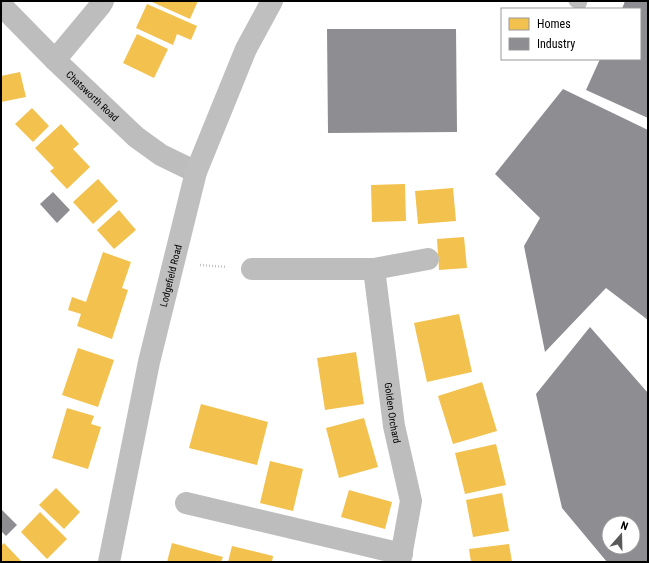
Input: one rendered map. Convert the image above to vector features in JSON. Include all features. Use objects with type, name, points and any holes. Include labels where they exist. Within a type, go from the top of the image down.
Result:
[{"type":"street","points":[[55,60],[103,1]]},
{"type":"street","name":"Lodgefield Road","points":[[109,562],[149,362],[196,172],[246,49],[272,1]]},
{"type":"street","name":"Chatsworth Road","points":[[1,5],[55,60],[136,137],[161,155],[196,172]]},
{"type":"street","points":[[252,270],[374,269],[428,259]]},
{"type":"street","name":"Golden Orchard","points":[[186,504],[401,558],[411,501],[394,426],[374,269]]},
{"type":"lane","points":[[575,1],[580,4],[581,1]]},
{"type":"path","points":[[174,263],[252,270]]},
{"type":"building: Homes","points":[[198,1],[190,19],[152,2]]},
{"type":"building: Homes","points":[[147,4],[197,26],[191,40],[177,34],[173,45],[136,28]]},
{"type":"building: Homes","points":[[137,34],[168,49],[154,78],[123,63]]},
{"type":"building: Homes","points":[[20,72],[26,97],[1,102],[1,76]]},
{"type":"building: Homes","points":[[32,108],[49,126],[33,142],[15,124]]},
{"type":"building: Homes","points":[[61,124],[79,144],[73,149],[90,167],[67,189],[50,171],[54,168],[35,148]]},
{"type":"building: Homes","points":[[98,179],[118,201],[93,224],[73,202]]},
{"type":"building: Homes","points":[[405,184],[406,221],[372,222],[371,185]]},
{"type":"building: Homes","points":[[453,188],[456,221],[418,224],[415,191]]},
{"type":"building: Homes","points":[[119,210],[136,230],[114,249],[97,230]]},
{"type":"building: Homes","points":[[464,237],[467,268],[439,270],[437,239]]},
{"type":"building: Homes","points":[[103,252],[131,262],[122,288],[128,290],[112,339],[77,326],[81,314],[68,310],[72,297],[86,302]]},
{"type":"building: Homes","points":[[459,314],[472,372],[427,382],[414,323]]},
{"type":"building: Homes","points":[[78,348],[114,360],[98,407],[62,395]]},
{"type":"building: Homes","points":[[356,352],[364,404],[325,410],[317,358]]},
{"type":"building: Homes","points":[[482,382],[497,431],[453,444],[438,396]]},
{"type":"building: Homes","points":[[201,404],[268,422],[257,465],[189,448]]},
{"type":"building: Homes","points":[[67,408],[94,416],[91,424],[101,427],[88,469],[52,458]]},
{"type":"building: Homes","points":[[364,418],[378,467],[339,478],[326,428]]},
{"type":"building: Homes","points":[[496,444],[506,485],[465,494],[455,453]]},
{"type":"building: Homes","points":[[270,461],[303,469],[293,511],[260,503]]},
{"type":"building: Homes","points":[[56,488],[80,512],[64,529],[39,505]]},
{"type":"building: Homes","points":[[349,490],[392,502],[385,529],[341,517]]},
{"type":"building: Homes","points":[[502,493],[509,531],[473,537],[466,500]]},
{"type":"building: Homes","points":[[40,512],[67,539],[47,559],[21,532]]},
{"type":"building: Homes","points":[[4,543],[22,562],[1,562],[1,546]]},
{"type":"building: Homes","points":[[172,543],[223,557],[221,562],[167,562]]},
{"type":"building: Homes","points":[[509,544],[512,562],[471,562],[469,549]]},
{"type":"building: Homes","points":[[232,546],[273,556],[272,562],[228,562]]},
{"type":"building: Industry","points":[[625,1],[648,1],[648,118],[586,90],[600,60],[641,60],[641,8],[622,8]]},
{"type":"building: Industry","points":[[327,29],[456,29],[457,132],[328,133]]},
{"type":"building: Industry","points":[[563,89],[648,130],[648,320],[606,288],[545,352],[524,246],[540,218],[495,174]]},
{"type":"building: Industry","points":[[53,192],[70,210],[57,223],[40,204]]},
{"type":"building: Industry","points":[[590,327],[648,393],[648,562],[607,562],[601,555],[641,555],[641,515],[601,515],[601,555],[562,508],[536,394]]},
{"type":"building: Industry","points":[[1,509],[17,525],[6,536],[1,531]]}]
